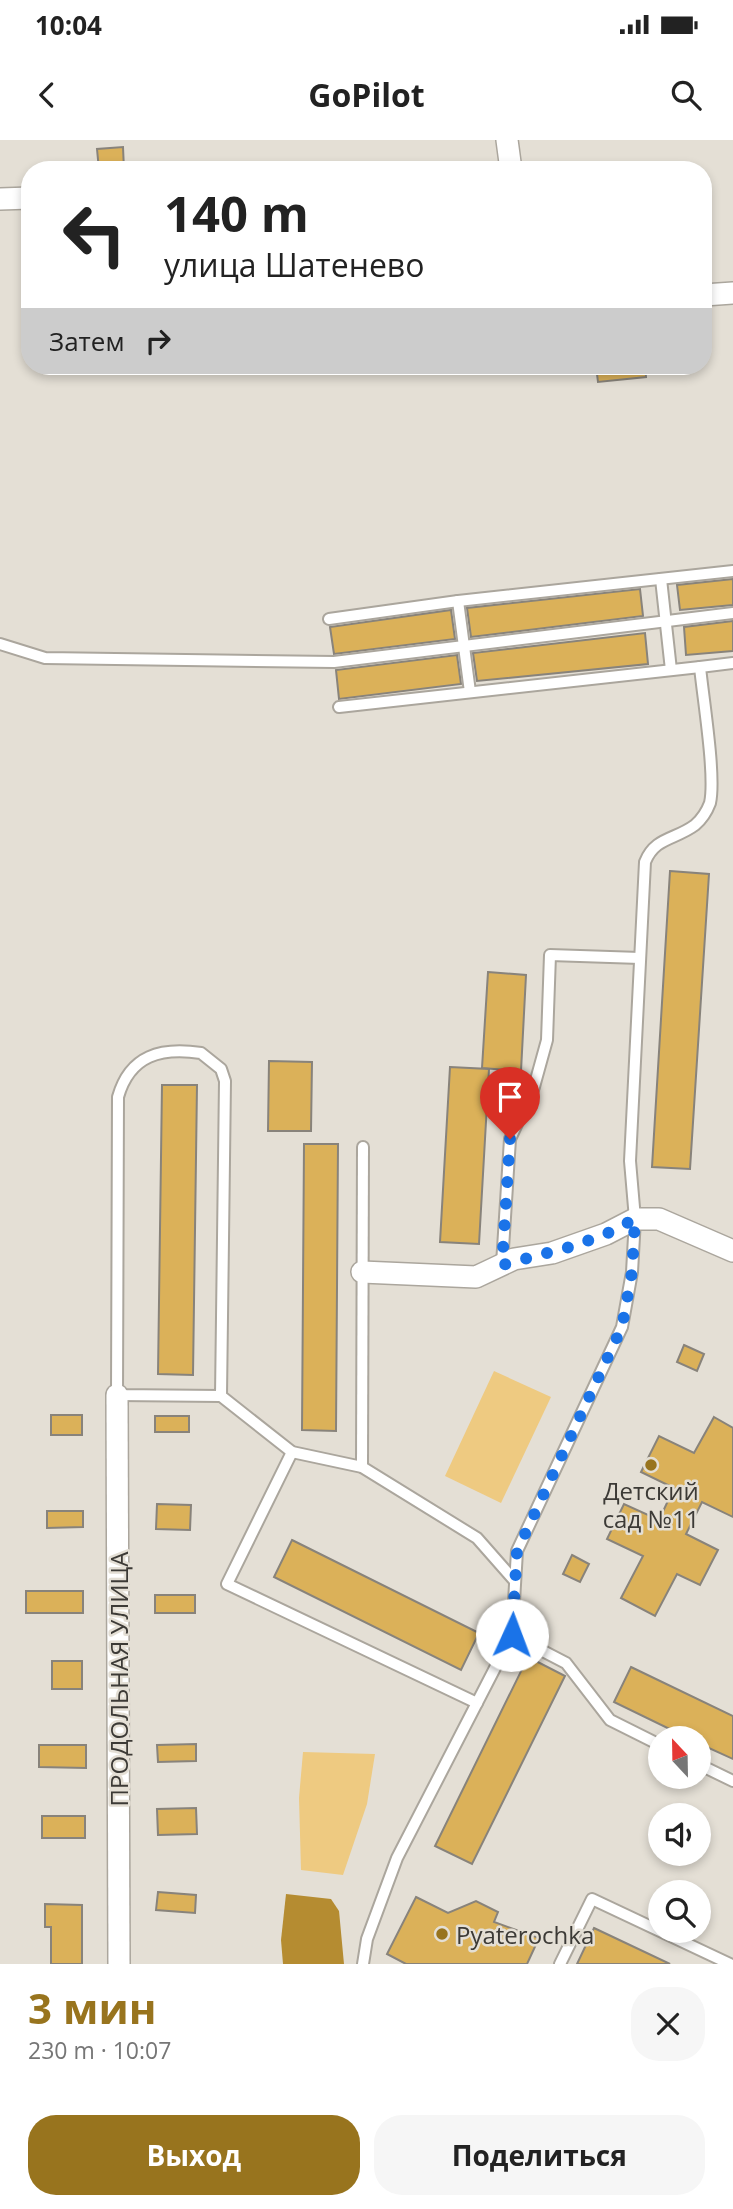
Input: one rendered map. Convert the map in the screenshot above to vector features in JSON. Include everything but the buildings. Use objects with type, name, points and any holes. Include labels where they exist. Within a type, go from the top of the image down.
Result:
[{"type":"street","points":[[507,140],[510,161]]},
{"type":"street","points":[[0,199],[21,198]]},
{"type":"street","points":[[712,294],[733,293]]},
{"type":"street","points":[[362,1272],[476,1276],[502,1265],[606,1234],[635,1219],[659,1219],[733,1251]]},
{"type":"street","name":"ПРОДОЛЬНАЯ УЛИЦА","points":[[117,1395],[120,1964]]},
{"type":"lane","points":[[329,619],[458,601],[733,571]]},
{"type":"lane","points":[[661,579],[671,670]]},
{"type":"lane","points":[[458,601],[470,692]]},
{"type":"lane","points":[[0,644],[45,658],[230,658],[334,662],[666,623],[683,617],[733,613]]},
{"type":"lane","points":[[339,707],[733,663]]},
{"type":"lane","points":[[363,1964],[367,1939],[397,1858],[512,1635],[517,1551],[622,1327],[632,1272],[635,1219],[629,1161],[645,862],[650,849],[659,841],[695,825],[705,814],[709,803],[700,667]]},
{"type":"lane","points":[[502,1265],[510,1139],[534,1087],[547,1040],[550,955],[640,958]]},
{"type":"lane","points":[[221,1396],[226,1081],[213,1060],[201,1053],[189,1051],[157,1054],[142,1060],[130,1070],[118,1097],[117,1395],[221,1396],[292,1452],[362,1467],[477,1538],[514,1580]]},
{"type":"lane","points":[[362,1467],[363,1147]]},
{"type":"lane","points":[[292,1452],[227,1584],[477,1703]]},
{"type":"lane","points":[[512,1635],[566,1663],[610,1720],[648,1739]]},
{"type":"lane","points":[[711,1769],[733,1780]]},
{"type":"lane","points":[[560,1964],[592,1899],[730,1964]]},
{"type":"shaded area","points":[[494,1371],[551,1397],[501,1503],[445,1476]]},
{"type":"shaded area","points":[[303,1752],[375,1754],[367,1804],[343,1875],[301,1870],[299,1798]]},
{"type":"shaded area","points":[[286,1894],[331,1899],[339,1911],[344,1964],[283,1964],[281,1940]]},
{"type":"place","name":"Детский сад №11","points":[[651,1465]]},
{"type":"place","name":"Pyaterochka","points":[[442,1934]]},
{"type":"route","points":[[510,1139],[502,1265],[514,1259],[570,1247],[606,1234],[635,1219],[632,1272],[622,1327],[517,1551],[512,1635]]}]
